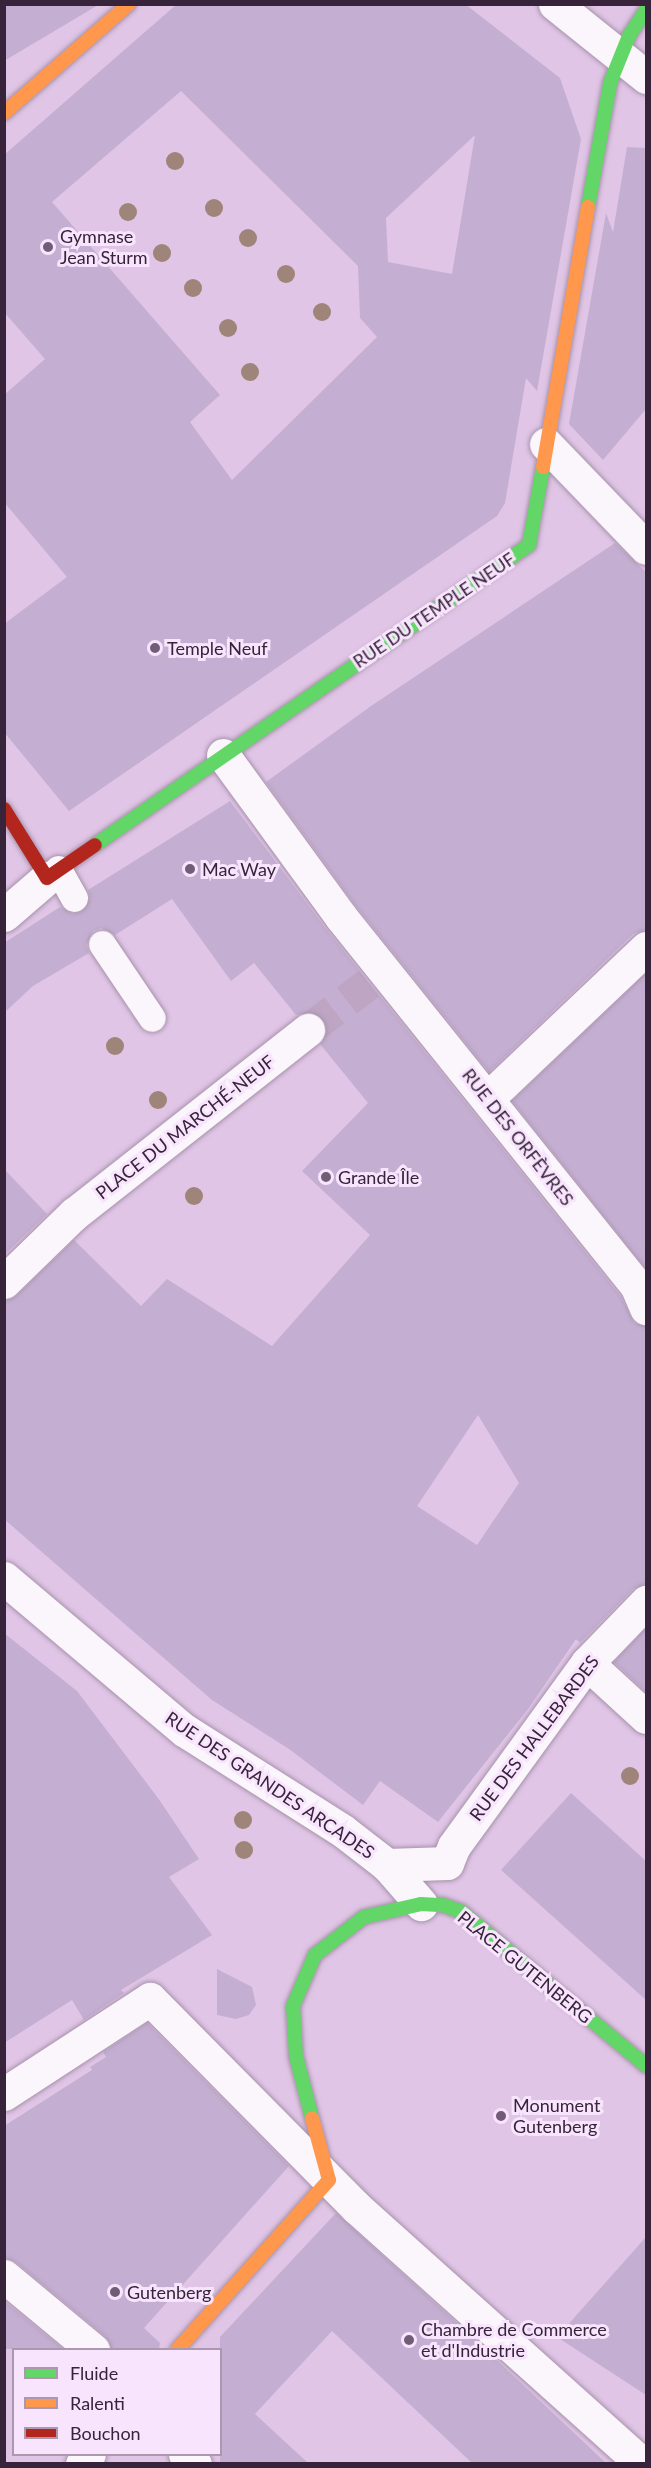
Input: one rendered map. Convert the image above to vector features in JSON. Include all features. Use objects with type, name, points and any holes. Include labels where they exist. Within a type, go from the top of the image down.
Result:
[{"type":"street","points":[[4,113],[17,95],[129,4]]},
{"type":"street","points":[[555,4],[646,76]]},
{"type":"street","name":"RUE DU TEMPLE NEUF","points":[[53,874],[529,545],[610,83],[620,54],[646,10]]},
{"type":"street","points":[[546,444],[646,548]]},
{"type":"street","name":"RUE DES ORFÈVRES","points":[[223,755],[377,977],[488,1098],[637,1287],[646,1308]]},
{"type":"street","points":[[4,809],[53,874],[4,915]]},
{"type":"street","points":[[488,1098],[646,948]]},
{"type":"street","name":"PLACE DU MARCHÉ-NEUF","points":[[4,1282],[74,1214],[302,1035]]},
{"type":"street","name":"RUE DES GRANDES ARCADES","points":[[4,1578],[184,1730],[343,1831],[387,1865],[421,1904]]},
{"type":"street","name":"RUE DES HALLEBARDES","points":[[387,1865],[454,1873],[454,1846],[587,1663],[646,1602]]},
{"type":"street","points":[[587,1663],[646,1717]]},
{"type":"street","name":"PLACE GUTENBERG","points":[[329,2180],[296,2056],[293,2006],[315,1955],[364,1917],[421,1904],[442,1905],[462,1912],[646,2066]]},
{"type":"street","points":[[4,2094],[150,1999],[329,2180],[521,2353],[623,2457]]},
{"type":"street","points":[[178,2348],[329,2180]]},
{"type":"street","points":[[4,2276],[92,2348]]},
{"type":"lane","points":[[53,874],[74,898]]},
{"type":"lane","points":[[102,944],[152,1018]]},
{"type":"building","points":[[4,4],[100,4],[4,61]]},
{"type":"building","points":[[177,4],[465,4],[560,78],[581,139],[537,391],[526,378],[505,503],[497,516],[69,811],[4,732],[4,624],[67,577],[4,502],[4,395],[45,359],[4,312],[4,155]],"holes":[[[181,91],[358,266],[360,318],[377,337],[232,480],[190,422],[220,395],[52,202]],[[475,135],[452,274],[388,262],[386,218]]]},
{"type":"building","points":[[627,147],[646,148],[646,409],[603,460],[569,424],[606,213],[613,232]]},
{"type":"building","points":[[615,543],[646,572],[646,930],[633,934],[489,1072],[356,906],[266,782],[371,706]]},
{"type":"building","points":[[230,801],[326,929],[621,1297],[634,1323],[646,1326],[646,1584],[633,1589],[580,1643],[576,1639],[528,1709],[438,1822],[380,1781],[363,1805],[289,1749],[212,1700],[4,1519],[4,1300],[17,1295],[74,1240],[141,1306],[167,1279],[272,1346],[370,1235],[302,1171],[368,1103],[320,1044],[326,1036],[323,1019],[314,1012],[296,1015],[254,963],[231,981],[172,899],[115,935],[101,928],[93,931],[86,945],[89,953],[33,986],[4,1013],[4,943],[60,907],[73,914],[82,911],[90,899],[88,890]],"holes":[[[478,1415],[519,1483],[477,1545],[417,1506]]]},
{"type":"building","points":[[646,973],[646,1269],[512,1101]]},
{"type":"building","points":[[4,1169],[47,1214],[4,1255]]},
{"type":"building","points":[[646,1628],[646,1692],[614,1662]]},
{"type":"building","points":[[4,1633],[77,1691],[158,1798],[199,1859],[169,1877],[212,1935],[121,1990],[124,1993],[84,2020],[72,2000],[4,2043]]},
{"type":"building","points":[[571,1793],[646,1861],[646,2000],[501,1870]]},
{"type":"building","points":[[217,1969],[252,1987],[256,2005],[249,2015],[236,2019],[217,2015]]},
{"type":"building","points":[[147,2023],[289,2166],[144,2328],[160,2343],[159,2348],[111,2348],[105,2336],[16,2262],[4,2258],[4,2126],[92,2070],[90,2067],[106,2057],[103,2052]]},
{"type":"building","name":"Chambre de Commerce et d'Industrie","points":[[336,2213],[606,2463],[472,2463],[332,2331],[255,2414],[308,2463],[220,2463],[220,2456],[222,2456],[222,2348],[220,2348],[220,2337]]},
{"type":"building","points":[[646,2237],[646,2395],[557,2337]]},
{"type":"building","points":[[4,2301],[62,2348],[12,2348],[4,2349]]},
{"type":"tunnel","points":[[308,1030],[369,983]]},
{"type":"traffic: fast","points":[[588,207],[610,83],[629,36],[646,10]]},
{"type":"traffic: fast","points":[[95,845],[529,545],[543,467]]},
{"type":"traffic: fast","points":[[312,2118],[296,2056],[293,2006],[315,1955],[364,1917],[421,1904],[443,1905],[462,1912],[646,2066]]},
{"type":"traffic: slow","points":[[4,113],[129,4]]},
{"type":"traffic: slow","points":[[543,467],[588,207]]},
{"type":"traffic: slow","points":[[179,2348],[329,2180],[312,2118]]},
{"type":"traffic: jam","points":[[4,809],[47,878],[95,845]]},
{"type":"place","name":"Gymnase Jean Sturm","points":[[48,247]]},
{"type":"place","name":"Temple Neuf","points":[[155,648]]},
{"type":"place","name":"Mac Way","points":[[190,869]]},
{"type":"place","name":"Grande Île","points":[[326,1177]]},
{"type":"place","name":"Monument Gutenberg","points":[[501,2116]]},
{"type":"place","name":"Gutenberg","points":[[115,2292]]},
{"type":"place","name":"Chambre de Commerce et d'Industrie","points":[[409,2340]]}]
